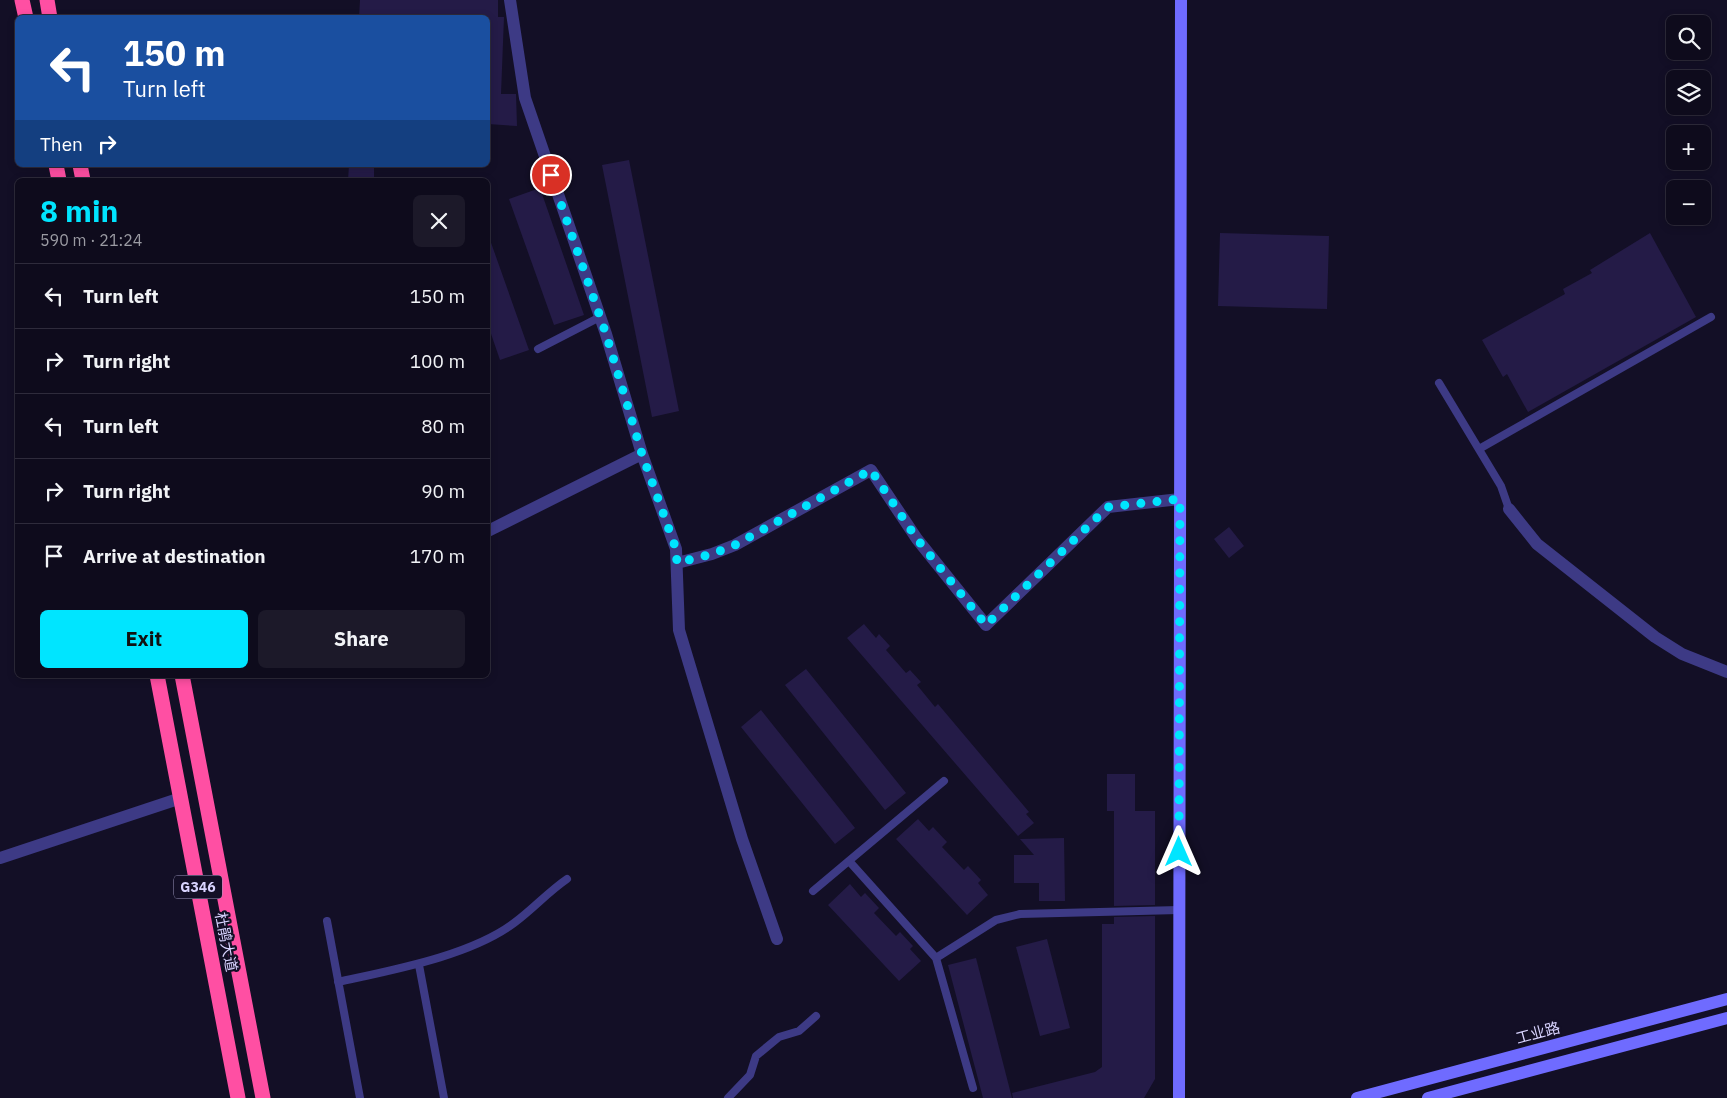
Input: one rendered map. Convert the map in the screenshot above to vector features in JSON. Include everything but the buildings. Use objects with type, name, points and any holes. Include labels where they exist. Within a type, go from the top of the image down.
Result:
[{"type":"highway","points":[[22,0],[25,15]]},
{"type":"highway","points":[[47,0],[50,15]]},
{"type":"highway","name":"杜鹃大道","points":[[158,678],[238,1098]]},
{"type":"highway","name":"杜鹃大道","points":[[183,678],[263,1098]]},
{"type":"street","points":[[510,0],[525,98],[600,318],[642,454],[676,549],[679,630],[742,839],[777,939]]},
{"type":"street","points":[[1179,1098],[1181,0]]},
{"type":"street","points":[[490,531],[642,454]]},
{"type":"street","points":[[677,563],[712,554],[735,545],[871,470],[917,539],[986,625],[1108,507],[1180,499]]},
{"type":"street","points":[[1509,509],[1536,544],[1655,638],[1682,654],[1727,672]]},
{"type":"street","points":[[0,858],[180,798]]},
{"type":"street","name":"工业路","points":[[1357,1098],[1727,1000]]},
{"type":"street","points":[[1428,1098],[1727,1018]]},
{"type":"lane","points":[[1479,449],[1711,317]]},
{"type":"lane","points":[[538,350],[600,318]]},
{"type":"lane","points":[[1439,383],[1501,486],[1509,509]]},
{"type":"lane","points":[[813,891],[944,781]]},
{"type":"lane","points":[[849,861],[936,958],[973,1088]]},
{"type":"lane","points":[[338,982],[419,964],[496,934],[515,923],[550,890],[566,879]]},
{"type":"lane","points":[[936,958],[996,920],[1020,914],[1179,910]]},
{"type":"lane","points":[[327,921],[360,1098]]},
{"type":"lane","points":[[419,964],[444,1098]]},
{"type":"lane","points":[[728,1098],[750,1075],[756,1056],[779,1037],[799,1032],[816,1016]]},
{"type":"route","points":[[551,175],[606,334],[642,454],[676,549],[677,563],[712,554],[735,545],[871,470],[917,539],[986,625],[1108,507],[1180,499],[1179,852]]}]
